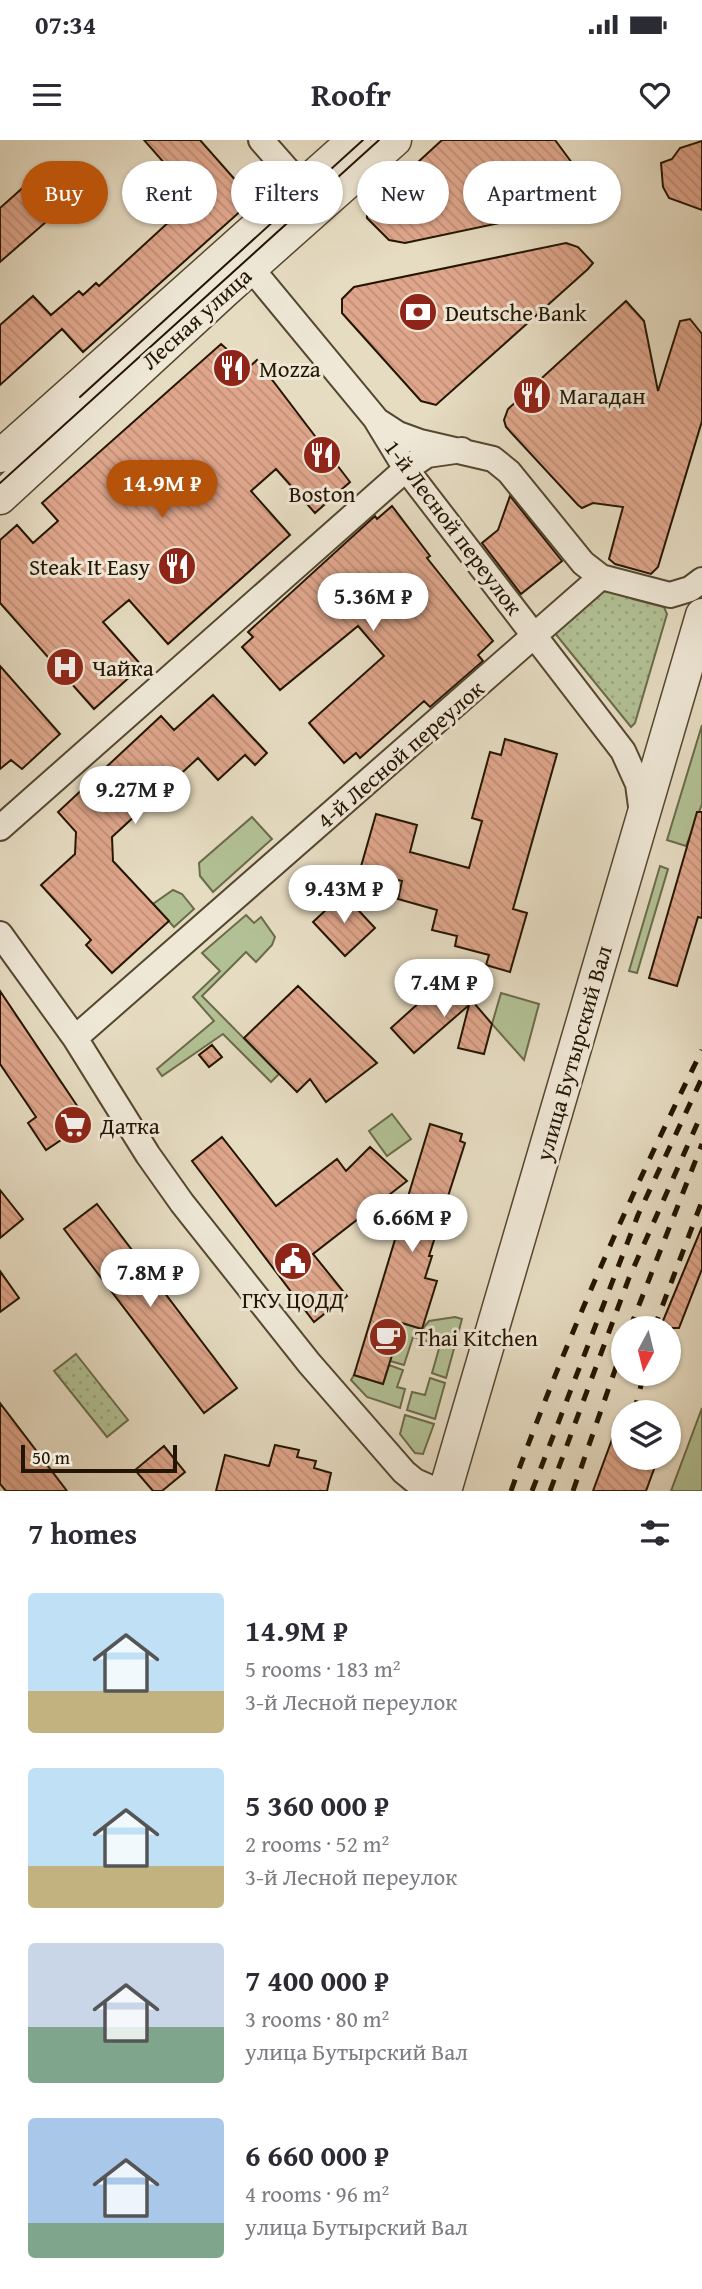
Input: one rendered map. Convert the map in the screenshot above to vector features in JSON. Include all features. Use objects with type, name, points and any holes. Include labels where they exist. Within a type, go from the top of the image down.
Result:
[{"type":"street","points":[[261,140],[280,161]]},
{"type":"street","name":"Лесная улица","points":[[338,161],[354,140]]},
{"type":"street","name":"Лесная улица","points":[[343,175],[395,140]]},
{"type":"street","name":"Лесная улица","points":[[0,456],[279,224]]},
{"type":"street","name":"Лесная улица","points":[[0,498],[242,257]]},
{"type":"street","name":"1-й Лесной переулок","points":[[242,257],[375,418],[406,469],[623,751],[638,784],[642,814]]},
{"type":"street","name":"1-й Лесной переулок","points":[[375,418],[398,434],[420,442],[481,454],[501,465],[583,563],[601,577],[670,596],[690,589],[702,580]]},
{"type":"street","points":[[0,828],[406,469],[427,456],[462,450]]},
{"type":"street","name":"1-й Лесной переулок","points":[[535,635],[601,577]]},
{"type":"street","name":"улица Бутырский Вал","points":[[445,1491],[702,615]]},
{"type":"street","name":"4-й Лесной переулок","points":[[75,1038],[535,635]]},
{"type":"street","points":[[0,934],[75,1038],[125,1119],[182,1203],[309,1363],[404,1472],[415,1482],[438,1491]]},
{"type":"green space","points":[[606,587],[633,599],[664,607],[667,614],[635,723],[631,727],[554,632]]},
{"type":"green space","points":[[702,725],[702,804],[686,846],[667,840]]},
{"type":"green space","points":[[252,817],[272,839],[213,892],[200,876],[199,863]]},
{"type":"green space","points":[[660,866],[668,869],[637,973],[629,971]]},
{"type":"green space","points":[[173,890],[182,894],[194,909],[174,927],[153,904]]},
{"type":"green space","points":[[246,915],[254,923],[261,917],[275,937],[272,945],[256,962],[246,952],[202,996],[279,1074],[271,1082],[223,1034],[162,1076],[157,1069],[214,1021],[193,997],[220,971],[202,953]]},
{"type":"green space","points":[[501,993],[539,1004],[524,1060],[492,1024]]},
{"type":"green space","points":[[392,1114],[411,1139],[387,1156],[369,1131]]},
{"type":"green space","points":[[455,1317],[462,1319],[446,1378],[432,1373],[440,1345],[413,1337],[404,1365],[390,1361],[402,1323],[422,1329],[429,1321]]},
{"type":"green space","points":[[76,1354],[128,1420],[107,1437],[54,1371]]},
{"type":"green space","points":[[389,1365],[403,1370],[397,1387],[405,1389],[400,1408],[367,1397],[351,1380],[354,1375],[383,1384]]},
{"type":"green space","points":[[430,1378],[445,1383],[435,1419],[407,1410],[412,1392],[425,1395]]},
{"type":"green space","points":[[702,1408],[702,1491],[671,1491]]},
{"type":"green space","points":[[405,1415],[434,1424],[423,1454],[415,1453],[400,1434]]},
{"type":"building","points":[[144,140],[200,140],[231,175],[231,220],[83,352],[62,329],[0,385],[0,325],[33,296],[51,315],[79,291],[83,295],[96,283],[99,286],[167,224],[217,224],[217,161],[162,161]]},
{"type":"building","points":[[442,140],[555,140],[571,161],[463,161],[463,224],[494,224],[405,243],[389,240],[373,224],[449,224],[449,161],[419,161]]},
{"type":"building","points":[[702,141],[702,210],[669,198],[663,187],[661,163],[672,159],[680,148]]},
{"type":"building","points":[[21,189],[21,224],[44,224],[0,262],[0,208]]},
{"type":"building","points":[[566,243],[578,247],[593,263],[436,405],[421,401],[342,313],[342,299],[354,287]]},
{"type":"building","points":[[626,301],[644,321],[658,391],[680,321],[690,319],[702,334],[702,421],[658,567],[651,574],[615,564],[609,559],[623,507],[593,503],[582,508],[506,427],[504,420],[508,409]]},
{"type":"building","points":[[221,344],[248,368],[257,360],[350,482],[315,513],[276,469],[251,491],[290,535],[168,644],[129,600],[103,622],[142,666],[94,709],[0,603],[0,540],[17,525],[33,543],[58,521],[42,503]]},
{"type":"building","points":[[510,496],[562,561],[521,594],[482,543],[498,530]]},
{"type":"building","points":[[392,506],[430,556],[427,558],[493,641],[478,655],[483,661],[430,707],[424,701],[360,758],[356,753],[344,763],[309,723],[384,656],[358,626],[280,690],[242,647],[253,637],[248,632],[375,516],[377,519]]},
{"type":"building","points":[[0,666],[60,734],[22,769],[11,760],[0,769]]},
{"type":"building","points":[[213,695],[267,753],[255,765],[245,755],[218,780],[198,758],[112,837],[113,861],[169,921],[112,973],[86,945],[91,940],[41,885],[75,854],[76,832],[58,812],[161,716],[174,730]]},
{"type":"building","points":[[505,739],[557,754],[513,909],[527,913],[510,972],[486,965],[489,955],[455,946],[457,936],[432,930],[437,910],[398,899],[402,881],[360,870],[376,814],[417,825],[410,852],[469,868],[482,821],[472,818],[490,752],[501,755]]},
{"type":"building","points":[[697,812],[702,812],[702,918],[698,917],[677,986],[649,978]]},
{"type":"building","points":[[343,894],[375,928],[345,956],[313,922]]},
{"type":"building","points":[[450,975],[492,1024],[484,1054],[458,1048],[469,1005],[414,1053],[391,1028]]},
{"type":"building","points":[[298,986],[377,1063],[326,1102],[310,1079],[297,1092],[244,1038]]},
{"type":"building","points":[[0,991],[88,1122],[46,1150],[28,1123],[36,1117],[0,1064]]},
{"type":"building","points":[[212,1045],[222,1057],[209,1067],[199,1055]]},
{"type":"building","points":[[430,1124],[462,1134],[460,1141],[465,1143],[429,1256],[432,1256],[425,1278],[437,1281],[422,1329],[402,1323],[383,1384],[354,1375]]},
{"type":"building","points":[[222,1137],[276,1206],[337,1159],[346,1171],[370,1147],[407,1181],[313,1254],[347,1296],[314,1322],[192,1161]]},
{"type":"building","points":[[0,1190],[23,1219],[0,1238]]},
{"type":"building","points":[[97,1204],[237,1388],[204,1413],[64,1229]]},
{"type":"building","points":[[702,1227],[702,1269],[681,1323],[681,1316],[665,1316]]},
{"type":"building","points":[[0,1271],[19,1298],[0,1312]]},
{"type":"building","points":[[0,1403],[67,1491],[6,1491],[0,1484]]},
{"type":"building","points":[[611,1442],[611,1470],[654,1470],[646,1491],[593,1491]]},
{"type":"building","points":[[275,1445],[299,1450],[297,1457],[316,1461],[314,1468],[331,1473],[327,1491],[216,1491],[225,1455],[269,1466]]},
{"type":"building","points":[[164,1446],[185,1472],[162,1491],[153,1491],[135,1470]]},
{"type":"tram line","points":[[80,397],[363,140]]},
{"type":"tram line","points":[[0,483],[379,140]]},
{"type":"railway","points":[[511,1491],[600,1268],[702,1050]]},
{"type":"railway","points":[[532,1491],[638,1215],[702,1078]]},
{"type":"railway","points":[[550,1491],[629,1278],[702,1113]]},
{"type":"railway","points":[[635,1316],[702,1144]]},
{"type":"railway","points":[[659,1316],[702,1201]]},
{"type":"railway","points":[[573,1491],[611,1382]]},
{"type":"railway","points":[[637,1400],[641,1386]]},
{"type":"place","name":"Deutsche Bank","points":[[418,312]]},
{"type":"place","name":"Mozza","points":[[232,368]]},
{"type":"place","name":"Магадан","points":[[532,395]]},
{"type":"place","name":"Boston","points":[[322,455]]},
{"type":"place","name":"Steak It Easy","points":[[177,566]]},
{"type":"place","name":"Чайка","points":[[65,667]]},
{"type":"place","name":"Датка","points":[[73,1125]]},
{"type":"place","name":"ГКУ ЦОДД","points":[[293,1261]]},
{"type":"place","name":"Thai Kitchen","points":[[388,1337]]}]
